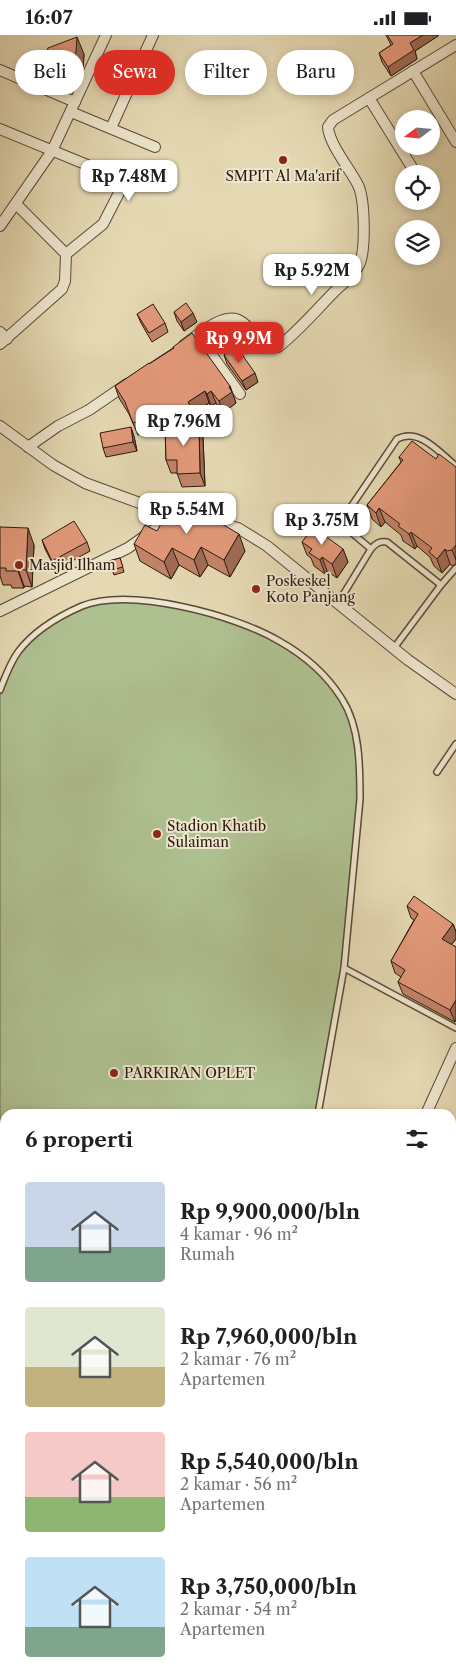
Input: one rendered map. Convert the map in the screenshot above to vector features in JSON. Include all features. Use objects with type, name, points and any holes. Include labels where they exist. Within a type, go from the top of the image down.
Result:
[{"type":"street","points":[[0,226],[52,151],[106,35]]},
{"type":"street","points":[[111,128],[153,35]]},
{"type":"street","points":[[175,351],[218,322],[228,318],[234,318],[243,323],[266,346],[278,347],[341,284],[353,275],[362,257],[363,205],[358,186],[331,138],[328,127],[333,120],[456,45]]},
{"type":"street","points":[[0,70],[111,128],[155,147]]},
{"type":"street","points":[[413,71],[456,142]]},
{"type":"street","points":[[369,98],[410,165]]},
{"type":"street","points":[[0,129],[119,178],[123,185],[103,223],[66,255]]},
{"type":"street","points":[[2,338],[62,289],[65,281],[66,255],[16,203]]},
{"type":"street","points":[[198,335],[240,394]]},
{"type":"street","points":[[28,447],[58,426],[89,410],[136,378]]},
{"type":"street","points":[[1,428],[53,465],[85,483],[186,516],[238,529],[268,546],[408,661],[456,693]]},
{"type":"street","points":[[0,611],[128,548],[186,516]]},
{"type":"street","points":[[428,1109],[456,1048]]},
{"type":"lane","points":[[371,549],[345,527],[342,520],[397,439],[419,436],[456,466]]},
{"type":"lane","points":[[338,603],[371,549],[382,541],[387,542],[441,585]]},
{"type":"lane","points":[[394,648],[456,568]]},
{"type":"lane","points":[[0,690],[17,654],[36,634],[81,606],[109,600],[160,602],[185,607],[222,617],[266,634],[280,641],[314,665],[343,700],[354,727],[360,771],[360,799],[344,968],[319,1109]]},
{"type":"lane","points":[[437,773],[456,744]]},
{"type":"lane","points":[[344,968],[456,1029]]},
{"type":"green space","points":[[109,602],[147,603],[176,607],[232,622],[280,644],[302,658],[337,693],[348,715],[356,746],[358,798],[342,968],[317,1109],[0,1109],[0,694],[19,655],[37,635],[59,620],[82,608]]},
{"type":"building","points":[[387,35],[423,35],[410,43],[414,50],[388,67],[379,53],[393,44]]},
{"type":"building","points":[[77,37],[76,50],[47,50],[48,48]]},
{"type":"building","points":[[186,303],[193,313],[181,322],[174,312]]},
{"type":"building","points":[[153,304],[165,323],[149,333],[137,314]]},
{"type":"building","points":[[192,333],[230,386],[232,392],[219,401],[211,391],[207,394],[205,391],[188,402],[192,409],[168,425],[165,425],[165,415],[159,419],[156,414],[133,423],[125,402],[115,386],[174,348]]},
{"type":"building","points":[[236,346],[255,373],[242,381],[224,355]]},
{"type":"building","points":[[199,424],[200,473],[177,474],[177,460],[166,460],[165,425]]},
{"type":"building","points":[[131,427],[133,442],[103,448],[100,433]]},
{"type":"building","points":[[412,441],[436,459],[439,454],[456,467],[456,545],[452,550],[447,551],[445,549],[437,559],[429,552],[432,548],[411,532],[409,534],[398,526],[400,524],[379,508],[376,513],[367,505],[403,460],[399,457]]},
{"type":"building","points":[[180,506],[200,511],[239,534],[224,560],[201,547],[194,560],[172,548],[164,562],[134,544],[145,525],[157,531],[168,511]]},
{"type":"building","points":[[74,521],[87,542],[52,561],[42,540]]},
{"type":"building","points":[[0,527],[28,528],[26,570],[6,571],[6,568],[0,568]]},
{"type":"building","points":[[313,527],[343,549],[332,564],[322,557],[320,560],[309,553],[312,549],[302,542]]},
{"type":"building","points":[[120,558],[123,567],[112,570],[109,561]]},
{"type":"building","points":[[414,896],[453,924],[442,939],[456,947],[456,1000],[450,1010],[398,982],[405,970],[391,961],[418,914],[407,906]]},
{"type":"place","name":"SMPIT Al Ma'arif","points":[[283,160]]},
{"type":"place","name":"Masjid Ilham","points":[[19,565]]},
{"type":"place","name":"Poskeskel Koto Panjang","points":[[256,589]]},
{"type":"place","name":"Stadion Khatib Sulaiman","points":[[157,834]]},
{"type":"place","name":"PARKIRAN OPLET","points":[[114,1073]]}]
